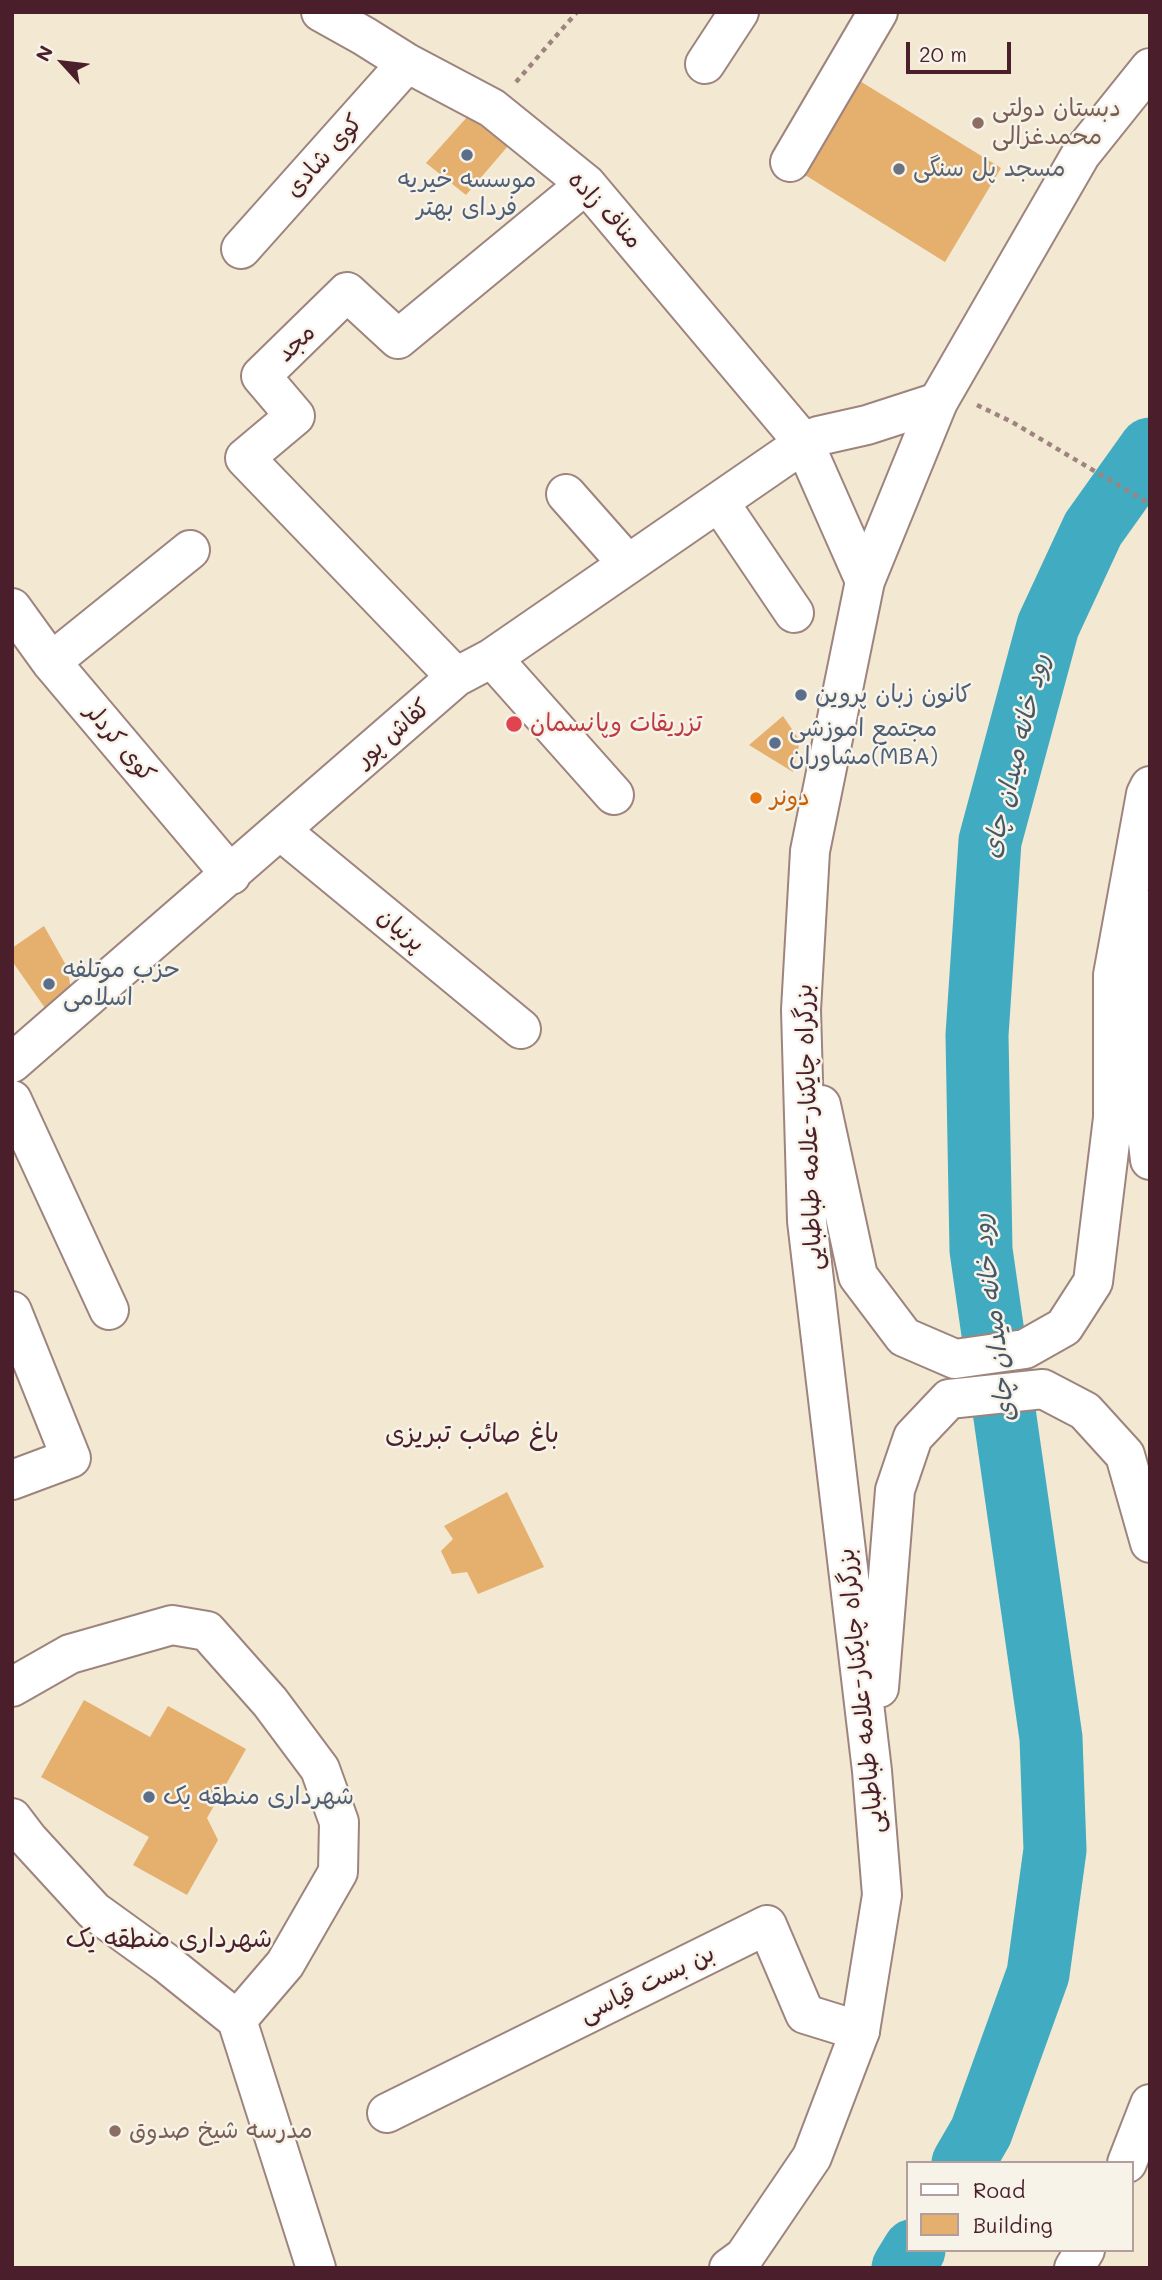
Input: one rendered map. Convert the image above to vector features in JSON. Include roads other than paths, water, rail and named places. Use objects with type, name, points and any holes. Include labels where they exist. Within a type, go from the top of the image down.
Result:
[{"type":"main road","name":"مناف زاده","points":[[321,12],[407,63],[492,108],[586,184],[804,443],[864,581]]},
{"type":"main road","points":[[705,64],[739,12]]},
{"type":"main road","points":[[790,162],[878,12]]},
{"type":"main road","name":"کوی شادی","points":[[241,249],[407,63]]},
{"type":"main road","name":"بزرگراه چایکنار-علامه طباطبایی","points":[[729,2268],[744,2257],[812,2157],[860,2031],[883,1895],[872,1771],[807,1221],[801,1010],[810,850],[864,581],[938,402],[1081,154],[1150,68]]},
{"type":"main road","name":"مجد","points":[[456,677],[245,458],[295,416],[261,376],[347,292],[398,339],[586,184]]},
{"type":"main road","name":"کفاش پور","points":[[12,1063],[456,677],[492,658],[804,443],[818,436],[867,425],[938,402]]},
{"type":"main road","points":[[566,495],[627,563]]},
{"type":"main road","points":[[719,502],[794,612]]},
{"type":"main road","points":[[51,662],[190,550]]},
{"type":"main road","name":"کوی کردلر","points":[[12,608],[51,662],[231,875]]},
{"type":"main road","points":[[492,658],[614,795]]},
{"type":"main road","points":[[801,1010],[858,1276],[904,1337],[955,1359],[1025,1349],[1064,1326],[1093,1282],[1113,1118],[1113,975],[1146,794],[1150,786]]},
{"type":"main road","name":"پرنیان","points":[[281,831],[521,1029]]},
{"type":"main road","points":[[1150,910],[1144,937],[1144,1108],[1150,1160]]},
{"type":"main road","points":[[12,1100],[109,1310]]},
{"type":"main road","points":[[12,1311],[71,1458],[12,1480]]},
{"type":"main road","points":[[872,1771],[895,1490],[914,1437],[948,1399],[1043,1389],[1085,1411],[1125,1455],[1150,1543]]},
{"type":"main road","points":[[12,1687],[70,1654],[172,1625],[207,1631],[270,1702],[320,1769],[339,1822],[338,1872],[285,1964],[237,2020]]},
{"type":"main road","points":[[12,1818],[27,1839],[94,1911],[166,1963],[237,2020],[316,2268]]},
{"type":"main road","name":"بن بست قیاسی","points":[[387,2113],[767,1925],[805,2014],[860,2031]]},
{"type":"main road","points":[[1128,2161],[1150,2104]]},
{"type":"main road","points":[[1074,2268],[1084,2252]]},
{"type":"waterway","name":"رود خانه میدان چای","points":[[964,2161],[981,2132],[1038,1974],[1055,1850],[1051,1738],[981,1250],[977,1035],[990,841],[1048,626],[1093,529],[1150,449]]},
{"type":"waterway","name":"رود خانه میدان چای","points":[[903,2268],[913,2252]]},
{"type":"place","name":"دبستان دولتی محمدغزالی","points":[[978,123]]},
{"type":"place","name":"موسسه خیریه فردای بهتر","points":[[467,155]]},
{"type":"place","name":"مسجد پل سنگی","points":[[899,169]]},
{"type":"place","name":"کانون زبان پروین","points":[[801,695]]},
{"type":"place","name":"تزریقات وپانسمان","points":[[514,724]]},
{"type":"place","name":"مجتمع اموزشی مشاوران(MBA)","points":[[775,743]]},
{"type":"place","name":"دونر","points":[[756,798]]},
{"type":"place","name":"حزب موتلفه اسلامی","points":[[49,984]]},
{"type":"place","name":"شهرداری منطقه یک","points":[[149,1797]]},
{"type":"place","name":"مدرسه شیخ صدوق","points":[[115,2131]]},
{"type":"district","name":"باغ صائب تبریزی","points":[[472,1434]]},
{"type":"district","name":"شهرداری منطقه یک","points":[[169,1939]]}]
